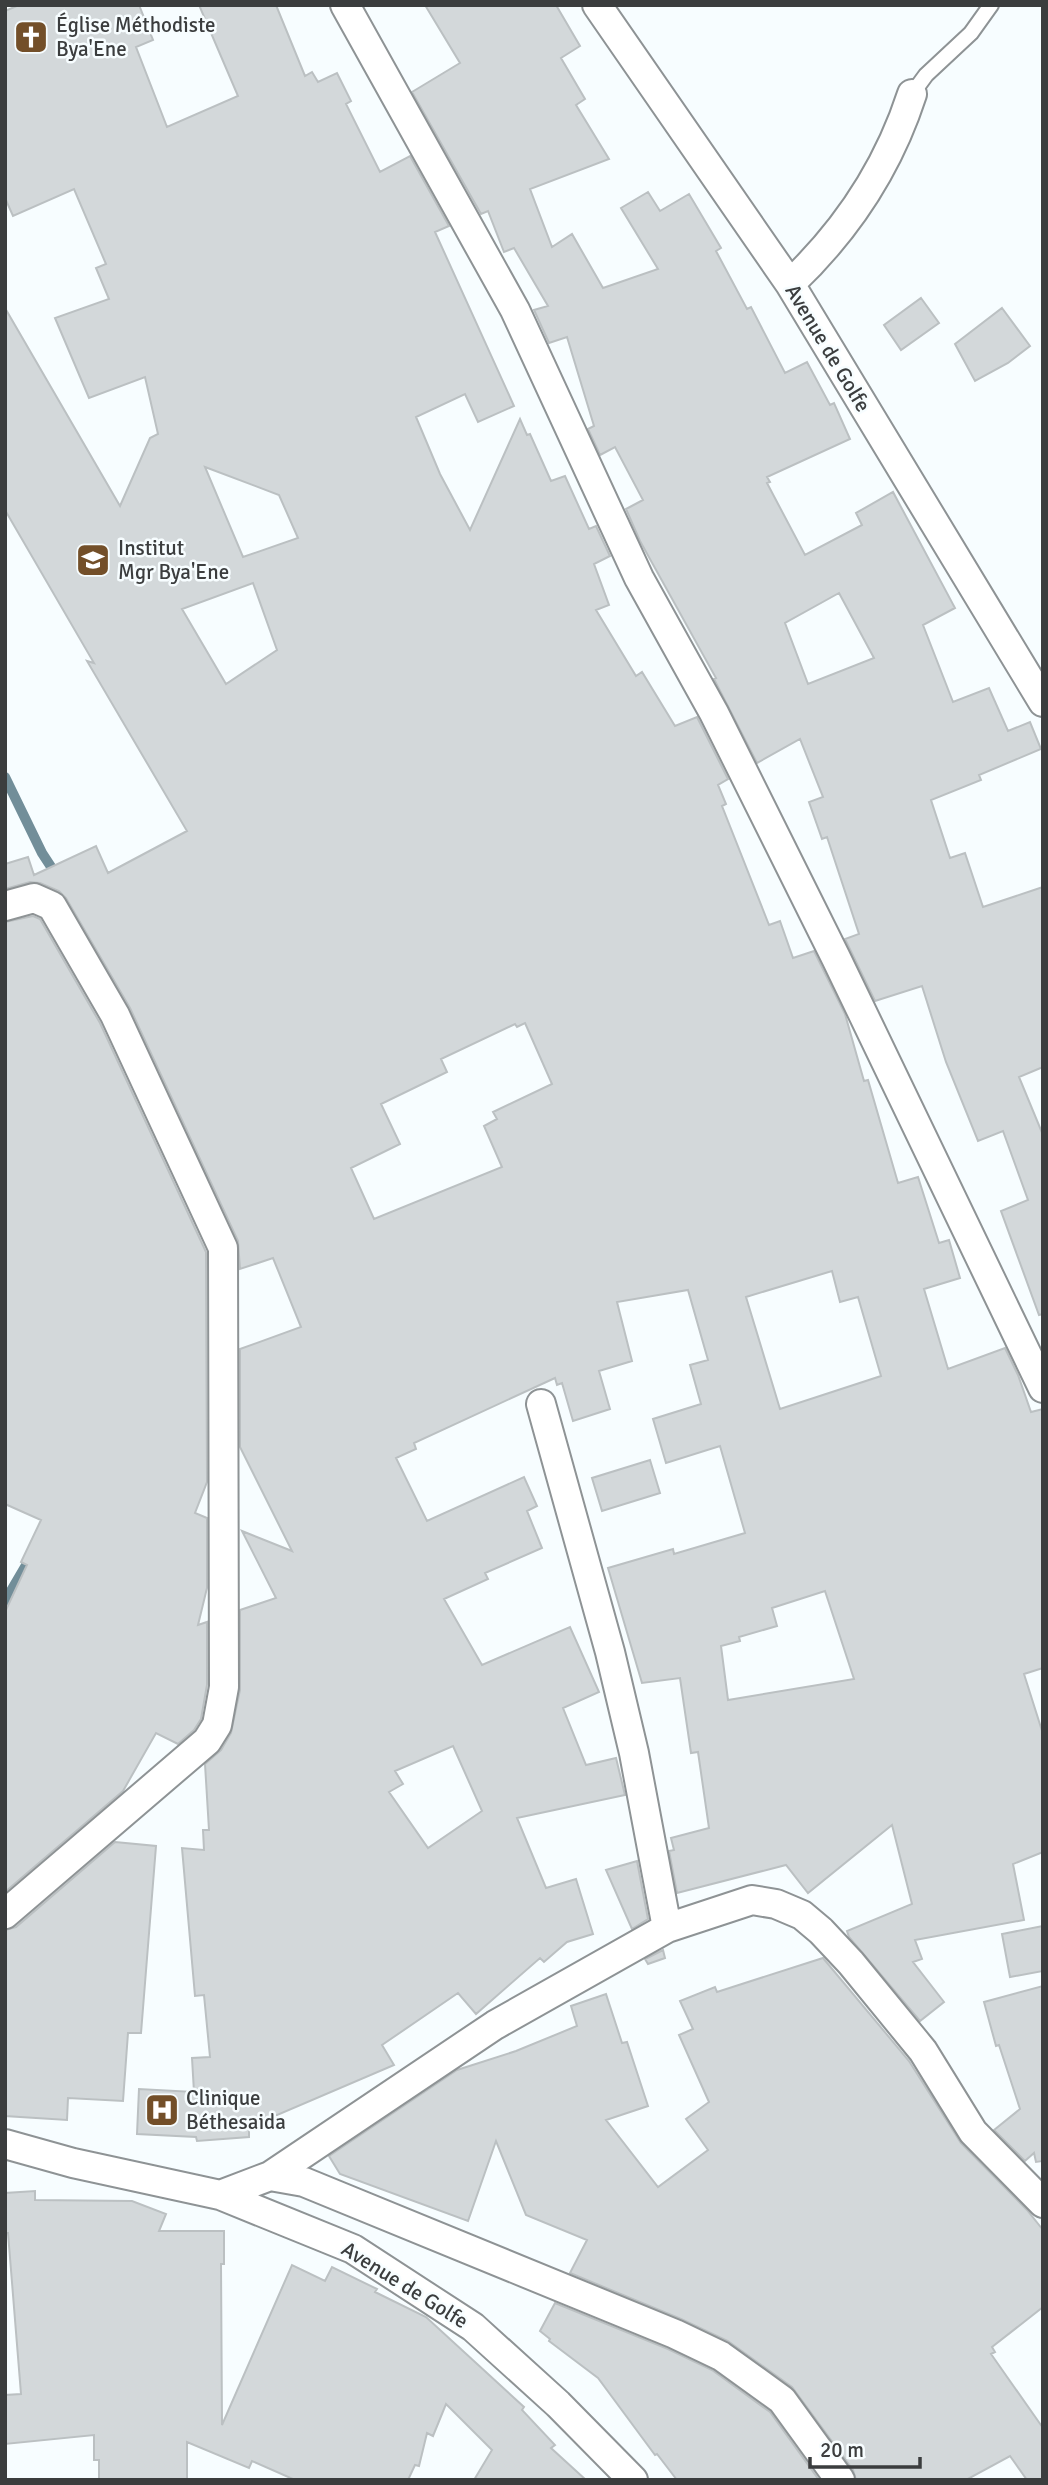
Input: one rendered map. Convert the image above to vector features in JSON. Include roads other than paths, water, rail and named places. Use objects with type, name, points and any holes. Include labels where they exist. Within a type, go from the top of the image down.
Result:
[{"type":"street","points":[[345,5],[515,310],[639,578],[715,713],[1043,1388]]},
{"type":"street","name":"Avenue de Golfe","points":[[597,5],[789,284],[1043,702]]},
{"type":"street","points":[[789,284],[812,263],[846,224],[880,171],[901,129],[912,94]]},
{"type":"street","points":[[5,906],[34,898],[52,906],[115,1015],[223,1248],[224,1687],[218,1725],[207,1741],[5,1914]]},
{"type":"street","points":[[541,1404],[613,1665],[634,1754],[667,1928]]},
{"type":"street","points":[[220,2195],[270,2176],[495,2025],[667,1928],[752,1900],[776,1904],[802,1915],[821,1931],[851,1963],[923,2051],[973,2132],[1043,2203]]},
{"type":"street","name":"Avenue de Golfe","points":[[5,2144],[73,2163],[220,2195],[353,2249],[473,2327],[558,2404],[633,2480]]},
{"type":"street","points":[[270,2176],[304,2182],[675,2334],[721,2356],[782,2400],[840,2480]]},
{"type":"lane","points":[[912,94],[926,75],[971,33],[991,5]]},
{"type":"waterway","points":[[5,777],[42,853],[59,879]]},
{"type":"waterway","points":[[190,1136],[204,1177]]},
{"type":"waterway","points":[[5,1601],[32,1555]]},
{"type":"place","name":"Église Méthodiste Bya'Ene","points":[[31,37]]},
{"type":"place","name":"Institut Mgr Bya'Ene","points":[[93,560]]},
{"type":"place","name":"Clinique Béthesaida","points":[[162,2110]]}]
